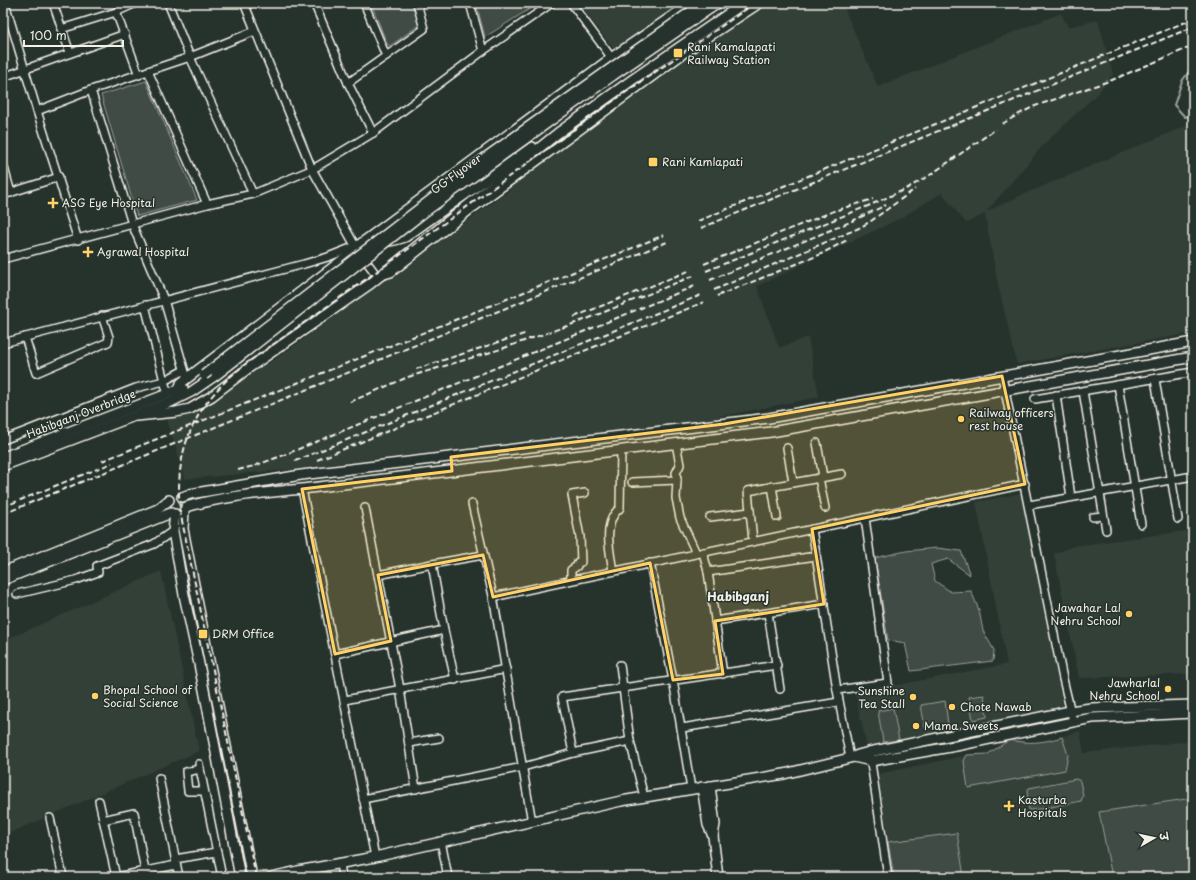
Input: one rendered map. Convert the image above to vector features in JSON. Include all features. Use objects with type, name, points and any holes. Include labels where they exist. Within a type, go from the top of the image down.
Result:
[{"type":"main road","name":"GG Flyover","points":[[179,390],[204,375],[485,158],[703,3]]},
{"type":"main road","name":"GG Flyover","points":[[162,406],[191,392],[216,375],[460,185],[612,76],[718,3]]},
{"type":"main road","points":[[179,390],[181,384],[187,379],[357,247],[369,244],[391,242],[406,237],[735,3]]},
{"type":"main road","points":[[137,416],[190,409],[212,396],[250,367],[353,297],[558,133],[744,3]]},
{"type":"main road","points":[[182,498],[190,494],[301,475],[768,418],[1193,342]]},
{"type":"main road","points":[[3,580],[173,513],[180,514],[185,509],[206,502],[256,494],[771,432],[1193,357]]},
{"type":"main road","name":"Habibganj Overbridge","points":[[3,456],[114,413],[179,390]]},
{"type":"main road","name":"Habibganj Overbridge","points":[[3,466],[162,406]]},
{"type":"main road","points":[[451,457],[452,471]]},
{"type":"main road","points":[[3,572],[158,510],[173,496],[179,496],[182,498],[185,502],[183,529],[252,877]]},
{"type":"main road","points":[[169,500],[167,506],[173,513],[173,531],[184,595],[199,664],[240,877]]},
{"type":"main road","points":[[870,756],[960,734],[1070,711],[1091,708],[1193,705]]},
{"type":"main road","points":[[271,877],[375,857],[621,801],[784,774],[852,758],[962,745],[1092,718],[1193,713]]},
{"type":"main road","points":[[960,734],[962,745]]},
{"type":"main road","points":[[706,786],[708,825],[713,836],[718,877]]},
{"type":"street","points":[[5,3],[24,69],[78,240]]},
{"type":"street","points":[[53,3],[70,53]]},
{"type":"street","points":[[61,29],[116,12],[136,3]]},
{"type":"street","points":[[168,3],[190,57],[253,194]]},
{"type":"street","points":[[244,3],[312,169],[357,247],[378,277],[391,273],[468,212],[688,51],[762,3]]},
{"type":"street","points":[[314,3],[348,83],[373,132]]},
{"type":"street","points":[[364,3],[386,56]]},
{"type":"street","points":[[348,83],[424,29],[417,3]]},
{"type":"street","points":[[470,3],[483,51]]},
{"type":"street","points":[[3,259],[207,204],[253,194],[312,169],[373,132],[483,51],[552,3]]},
{"type":"street","points":[[571,3],[611,57]]},
{"type":"street","points":[[3,343],[328,257],[357,247],[611,57],[690,3]]},
{"type":"street","points":[[116,12],[139,75]]},
{"type":"street","points":[[37,111],[91,90],[190,57],[255,30]]},
{"type":"street","points":[[3,77],[125,34]]},
{"type":"street","points":[[148,72],[207,204]]},
{"type":"street","points":[[91,90],[132,224],[164,300],[187,379]]},
{"type":"street","points":[[3,164],[11,193]]},
{"type":"street","points":[[3,195],[59,177]]},
{"type":"street","points":[[145,305],[168,394]]},
{"type":"street","points":[[25,337],[36,373],[108,342],[109,337],[102,316]]},
{"type":"street","points":[[3,439],[136,388],[164,381],[184,370]]},
{"type":"street","points":[[1035,399],[1193,372]]},
{"type":"street","points":[[1002,376],[1073,722]]},
{"type":"street","points":[[1155,379],[1178,519]]},
{"type":"street","points":[[1118,385],[1141,524]]},
{"type":"street","points":[[1082,391],[1098,492],[1106,530]]},
{"type":"street","points":[[1056,395],[1071,497]]},
{"type":"street","points":[[676,443],[680,464],[676,473],[676,498],[680,518],[700,552],[708,572],[723,674]]},
{"type":"street","points":[[817,443],[825,508]]},
{"type":"street","points":[[787,448],[793,482]]},
{"type":"street","points":[[613,571],[609,548],[609,525],[614,513],[620,508],[621,450]]},
{"type":"street","points":[[753,541],[748,491],[842,474]]},
{"type":"street","points":[[1029,505],[1193,476]]},
{"type":"street","points":[[632,482],[677,480]]},
{"type":"street","points":[[493,597],[1025,484]]},
{"type":"street","points":[[772,486],[778,516]]},
{"type":"street","points":[[302,489],[375,857]]},
{"type":"street","points":[[571,580],[571,570],[577,566],[578,562],[581,562],[580,538],[572,494],[585,493]]},
{"type":"street","points":[[472,504],[493,597],[532,822]]},
{"type":"street","points":[[365,508],[400,689],[416,789]]},
{"type":"street","points":[[710,517],[750,512]]},
{"type":"street","points":[[1093,517],[1103,516]]},
{"type":"street","points":[[837,690],[888,683],[865,518]]},
{"type":"street","points":[[812,529],[837,690],[852,758]]},
{"type":"street","points":[[17,594],[76,580],[98,572],[97,566],[154,544],[173,531]]},
{"type":"street","points":[[378,575],[483,555]]},
{"type":"street","points":[[708,572],[816,556]]},
{"type":"street","points":[[650,563],[682,728],[691,789]]},
{"type":"street","points":[[432,564],[455,680]]},
{"type":"street","points":[[716,621],[824,604]]},
{"type":"street","points":[[768,613],[780,689]]},
{"type":"street","points":[[335,654],[444,630]]},
{"type":"street","points":[[620,665],[630,741],[644,797]]},
{"type":"street","points":[[573,753],[562,697],[777,665]]},
{"type":"street","points":[[345,700],[400,689],[507,673]]},
{"type":"street","points":[[682,728],[840,702]]},
{"type":"street","points":[[409,743],[439,738]]},
{"type":"street","points":[[364,799],[523,767],[573,753],[630,741]]},
{"type":"street","points":[[870,756],[888,877]]},
{"type":"street","points":[[204,791],[188,791],[186,772],[199,766],[222,877]]},
{"type":"street","points":[[159,778],[179,877]]},
{"type":"street","points":[[99,801],[116,877],[217,852]]},
{"type":"street","points":[[103,820],[134,813],[145,871]]},
{"type":"street","points":[[50,818],[63,877]]},
{"type":"street","points":[[441,842],[448,877]]},
{"type":"street","points":[[340,863],[342,877]]},
{"type":"highlighted area","points":[[1002,376],[1025,484],[812,529],[824,604],[715,621],[723,674],[673,680],[650,563],[493,597],[483,555],[378,575],[391,641],[335,654],[302,489],[452,471],[451,457],[724,424]]},
{"type":"shaded area","points":[[371,3],[413,3],[419,25],[390,46],[387,44]]},
{"type":"shaded area","points":[[476,3],[539,3],[485,37]]},
{"type":"shaded area","points":[[578,3],[683,3],[616,52]]},
{"type":"shaded area","points":[[754,3],[842,3],[878,87],[1061,13],[1068,27],[1098,20],[1113,74],[1099,92],[1045,143],[986,212],[1022,195],[1193,123],[1193,333],[1017,364],[997,280],[985,214],[966,223],[942,193],[899,219],[757,286],[779,348],[808,337],[819,397],[703,420],[286,470],[185,479],[165,413],[274,360],[510,190],[505,181],[586,129]]},
{"type":"shaded area","points":[[146,81],[197,200],[137,216],[101,95]]},
{"type":"shaded area","points":[[1022,493],[1063,706],[867,747],[855,693],[1007,664],[976,502]]},
{"type":"shaded area","name":"Jawahar Lal Nehru School","points":[[1193,530],[1193,674],[1079,678],[1054,554],[1074,546]]},
{"type":"shaded area","points":[[937,548],[961,551],[970,575],[948,559],[931,564],[935,581],[951,592],[971,591],[979,610],[983,631],[994,650],[993,661],[911,671],[905,643],[888,640],[875,558],[906,551]]},
{"type":"shaded area","name":"Bhopal School of Social Science","points":[[161,571],[199,751],[3,836],[3,641]]},
{"type":"shaded area","points":[[984,695],[987,717],[973,720],[969,697]]},
{"type":"shaded area","points":[[945,701],[948,724],[925,728],[921,705]]},
{"type":"shaded area","points":[[893,708],[899,740],[883,742],[878,711]]},
{"type":"shaded area","name":"Kasturba Hospitals","points":[[1080,731],[1084,753],[1189,741],[1193,798],[1099,812],[1112,877],[894,877],[878,774],[973,754],[988,754],[1009,740],[1028,743],[1045,742]]},
{"type":"shaded area","points":[[1062,737],[1068,755],[1065,770],[968,788],[964,761],[967,755],[988,754],[1009,740],[1036,742],[1048,741]]},
{"type":"shaded area","points":[[1189,741],[1193,741],[1193,798]]},
{"type":"shaded area","points":[[1076,779],[1080,781],[1083,796],[1081,801],[1029,810],[1027,791],[1029,788]]},
{"type":"shaded area","points":[[1193,798],[1193,877],[1112,877],[1099,812]]},
{"type":"shaded area","points":[[957,833],[964,877],[894,877],[888,842]]},
{"type":"waterway","points":[[1193,66],[1182,81],[1174,105],[1185,117],[1193,115]]},
{"type":"railway","points":[[256,877],[180,511],[179,488],[181,467],[185,447],[191,429],[212,395],[244,365],[396,258],[619,97],[755,3]]},
{"type":"railway","points":[[698,221],[1193,19]]},
{"type":"railway","points":[[701,228],[1193,27]]},
{"type":"railway","points":[[1002,124],[1035,106],[1112,80],[1193,46]]},
{"type":"railway","points":[[706,271],[868,206],[906,189],[930,175],[996,129]]},
{"type":"railway","points":[[714,290],[859,228],[915,189]]},
{"type":"railway","points":[[704,264],[834,211],[873,199]]},
{"type":"railway","points":[[710,280],[850,222],[886,205]]},
{"type":"railway","points":[[102,461],[664,235]]},
{"type":"railway","points":[[717,296],[819,255],[849,239]]},
{"type":"railway","points":[[3,514],[667,242]]},
{"type":"railway","points":[[574,317],[691,270]]},
{"type":"railway","points":[[350,402],[408,377],[501,349],[587,319],[693,276]]},
{"type":"railway","points":[[238,470],[284,455],[697,285]]},
{"type":"railway","points":[[295,461],[701,295]]},
{"type":"railway","points":[[317,460],[704,302]]},
{"type":"railway","points":[[416,369],[527,333]]},
{"type":"railway","points":[[3,507],[112,463]]},
{"type":"place","name":"Rani Kamalapati Railway Station","points":[[678,53]]},
{"type":"place","name":"Rani Kamlapati","points":[[653,162]]},
{"type":"place","name":"ASG Eye Hospital","points":[[53,203]]},
{"type":"place","name":"Agrawal Hospital","points":[[88,252]]},
{"type":"place","name":"Railway officers rest house","points":[[961,419]]},
{"type":"place","name":"Jawahar Lal Nehru School","points":[[1129,614]]},
{"type":"place","name":"DRM Office","points":[[203,634]]},
{"type":"place","name":"Jawharlal Nehru School","points":[[1168,689]]},
{"type":"place","name":"Bhopal School of Social Science","points":[[95,696]]},
{"type":"place","name":"Sunshine Tea Stall","points":[[913,697]]},
{"type":"place","name":"Chote Nawab","points":[[952,707]]},
{"type":"place","name":"Mama Sweets","points":[[916,726]]},
{"type":"place","name":"Kasturba Hospitals","points":[[1009,806]]},
{"type":"district","name":"Habibganj","points":[[738,597]]}]
